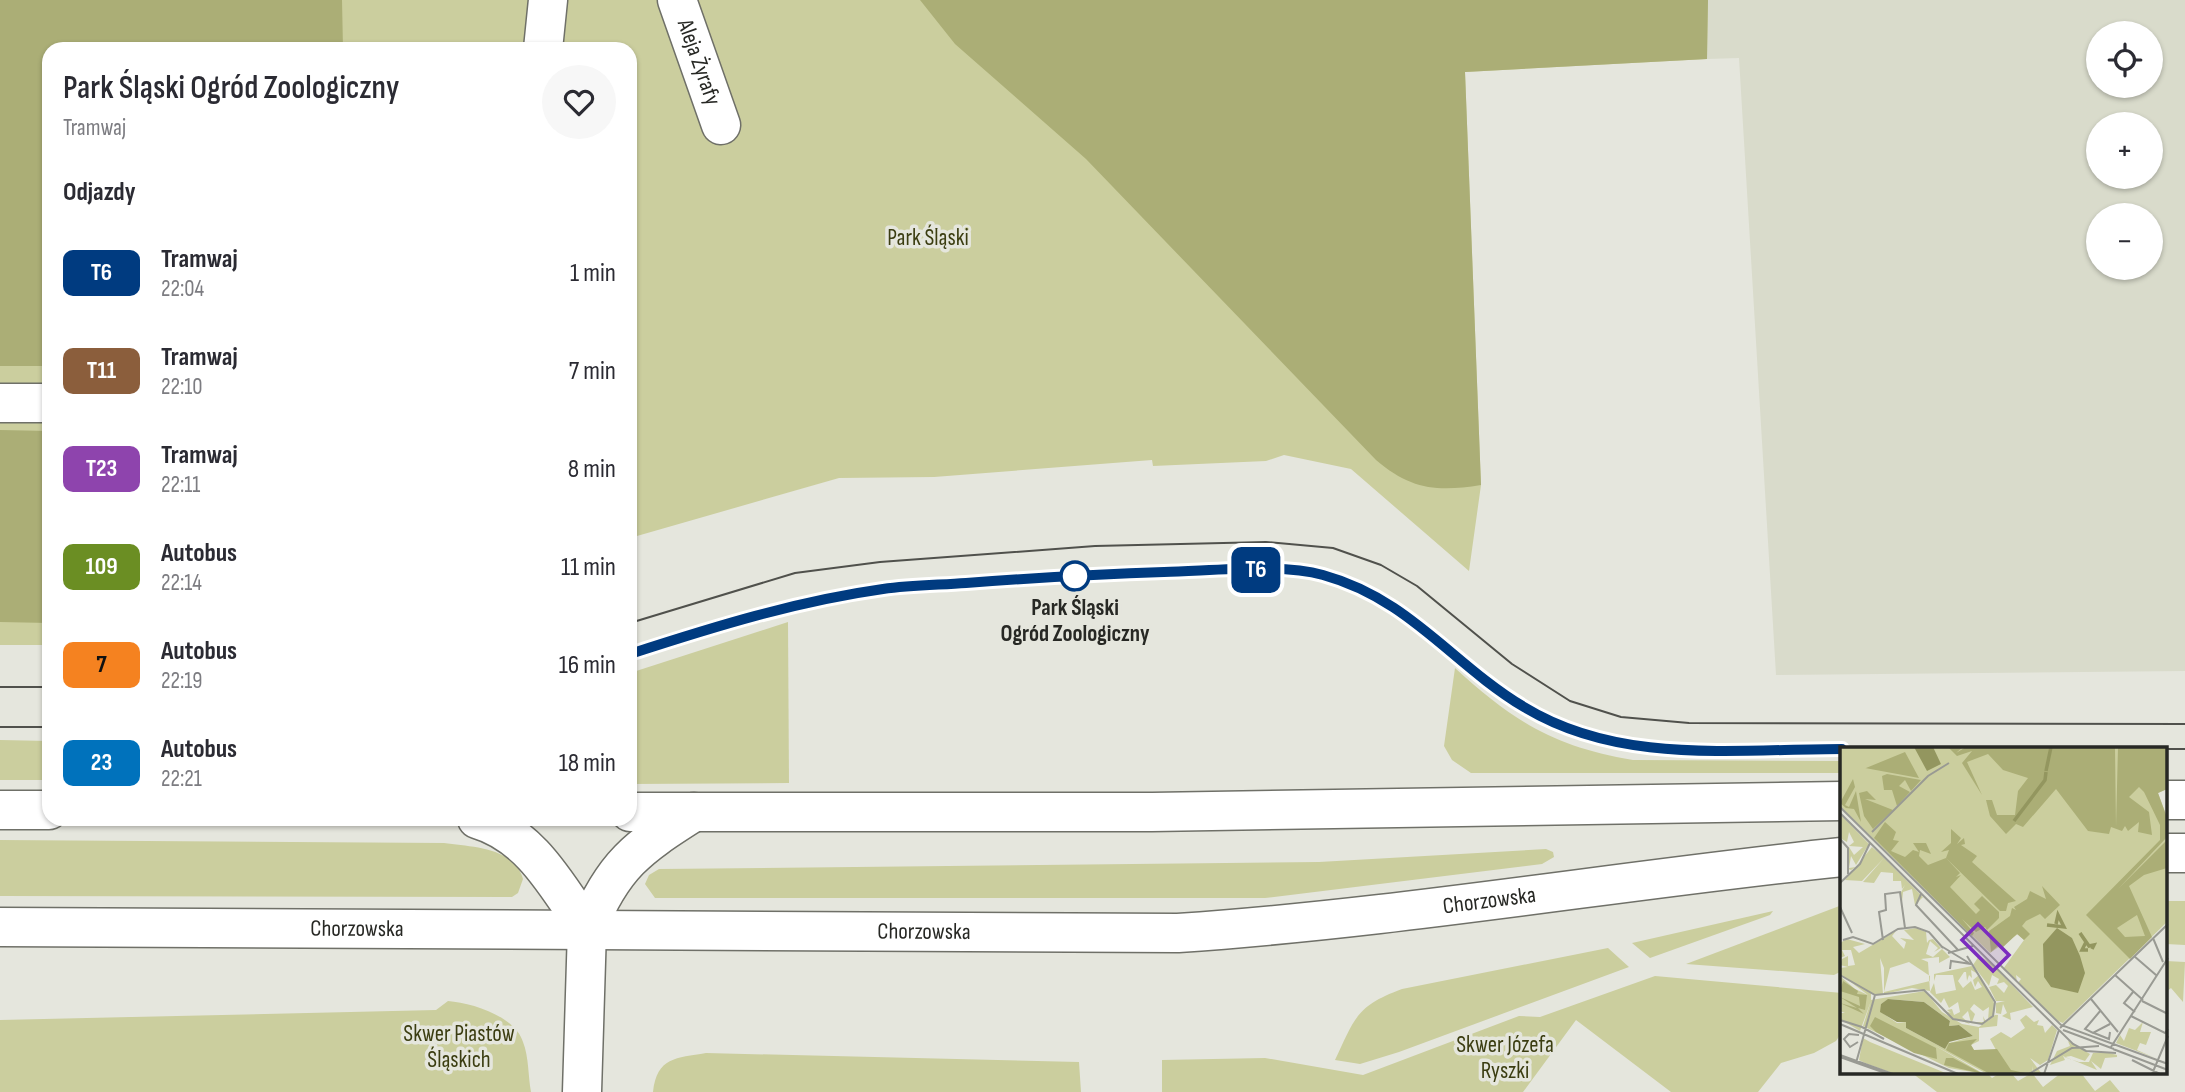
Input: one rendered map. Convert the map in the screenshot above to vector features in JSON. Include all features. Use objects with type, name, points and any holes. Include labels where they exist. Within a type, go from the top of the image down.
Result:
[{"type":"main road","points":[[544,42],[548,0]]},
{"type":"main road","name":"Aleja Żyrafy","points":[[677,0],[722,125]]},
{"type":"main road","points":[[0,403],[42,404]]},
{"type":"main road","points":[[637,812],[1152,812],[1840,801]]},
{"type":"main road","points":[[0,810],[42,810]]},
{"type":"main road","points":[[583,1091],[587,929],[601,894],[617,870],[646,843],[694,812]]},
{"type":"main road","points":[[498,826],[521,841],[587,929]]},
{"type":"main road","name":"Chorzowska","points":[[0,927],[1178,933],[1302,925],[1723,869],[1840,857]]},
{"type":"shaded area","points":[[1708,0],[2185,0],[2185,671],[1776,675],[1739,58],[1707,59]]},
{"type":"green space","name":"Park Śląski","points":[[0,0],[1708,0],[1707,59],[1465,72],[1481,485],[1469,571],[1351,469],[1284,455],[1266,461],[1153,466],[1152,460],[934,477],[839,478],[637,536],[637,42],[42,42],[42,645],[0,645]]},
{"type":"green space","points":[[0,0],[342,0],[343,42],[42,42],[42,366],[0,366]]},
{"type":"green space","points":[[920,0],[1708,0],[1707,59],[1465,72],[1481,485],[1438,488],[1401,478],[1376,460],[1086,159],[955,44]]},
{"type":"green space","points":[[0,430],[42,431],[42,623],[0,622]]},
{"type":"green space","points":[[788,622],[789,783],[637,784],[637,671]]},
{"type":"green space","points":[[1455,668],[1516,717],[1580,748],[1633,760],[1840,761],[1840,773],[1471,773],[1452,760],[1444,746]]},
{"type":"green space","points":[[0,740],[42,741],[42,780],[0,780]]},
{"type":"green space","points":[[0,840],[444,843],[491,850],[511,860],[523,879],[518,893],[512,897],[0,896]]},
{"type":"green space","points":[[1546,849],[1553,852],[1554,857],[1542,864],[1265,898],[655,898],[645,884],[649,875],[659,869],[1319,862]]},
{"type":"green space","points":[[2168,901],[2185,901],[2185,945],[2168,944]]},
{"type":"green space","points":[[1840,906],[1840,972],[1834,975],[1686,964]]},
{"type":"green space","points":[[1773,911],[1770,915],[1650,958],[1632,943]]},
{"type":"green space","points":[[1608,948],[1629,967],[1399,1052],[1360,1064],[1335,1060],[1359,1015],[1387,995],[1402,989]]},
{"type":"green space","points":[[2168,961],[2185,962],[2183,1002],[2171,988],[2168,990]]},
{"type":"green space","name":"Skwer Józefa Ryszki","points":[[1655,976],[1840,993],[1840,1035],[1836,1041],[1814,1053],[1781,1063],[1758,1092],[1671,1092],[1576,1020],[1523,1092],[1162,1092],[1162,1060],[1265,1058],[1363,1075],[1519,1016],[1540,1017]]},
{"type":"green space","name":"Skwer Piastów Śląskich","points":[[448,1001],[491,1012],[511,1025],[525,1048],[531,1092],[0,1092],[0,1020],[436,1010]]},
{"type":"green space","points":[[706,1053],[1079,1062],[1081,1092],[653,1092],[659,1072],[670,1061]]},
{"type":"green space","points":[[1913,1074],[1988,1074],[1992,1078],[1998,1074],[2012,1074],[2018,1081],[2033,1074],[2043,1087],[2060,1074],[2082,1074],[2095,1091],[2110,1080],[2120,1092],[1937,1092]]},
{"type":"tram line","points":[[637,621],[795,573],[880,562],[1095,546],[1266,542],[1333,548],[1381,565],[1417,586],[1512,664],[1570,701],[1621,717],[1689,723],[2185,724]]},
{"type":"tram line","name":"T6","points":[[637,652],[699,631],[798,604],[885,589],[1097,574],[1264,569],[1321,574],[1369,592],[1407,614],[1522,706],[1558,726],[1589,738],[1620,745],[1690,750],[1840,749]]},
{"type":"tram line","points":[[637,652],[787,608],[895,587],[1122,574],[1287,569],[1323,575],[1354,586],[1381,600],[1406,616],[1474,672],[1524,707],[1561,725],[1599,738],[1638,746],[1679,750],[1840,749]]},
{"type":"tram line","points":[[0,687],[42,687]]},
{"type":"tram line","points":[[0,727],[42,727]]},
{"type":"tram line","points":[[2168,749],[2185,749]]},
{"type":"place","name":"Park Śląski Ogród Zoologiczny","points":[[1075,576]]}]
